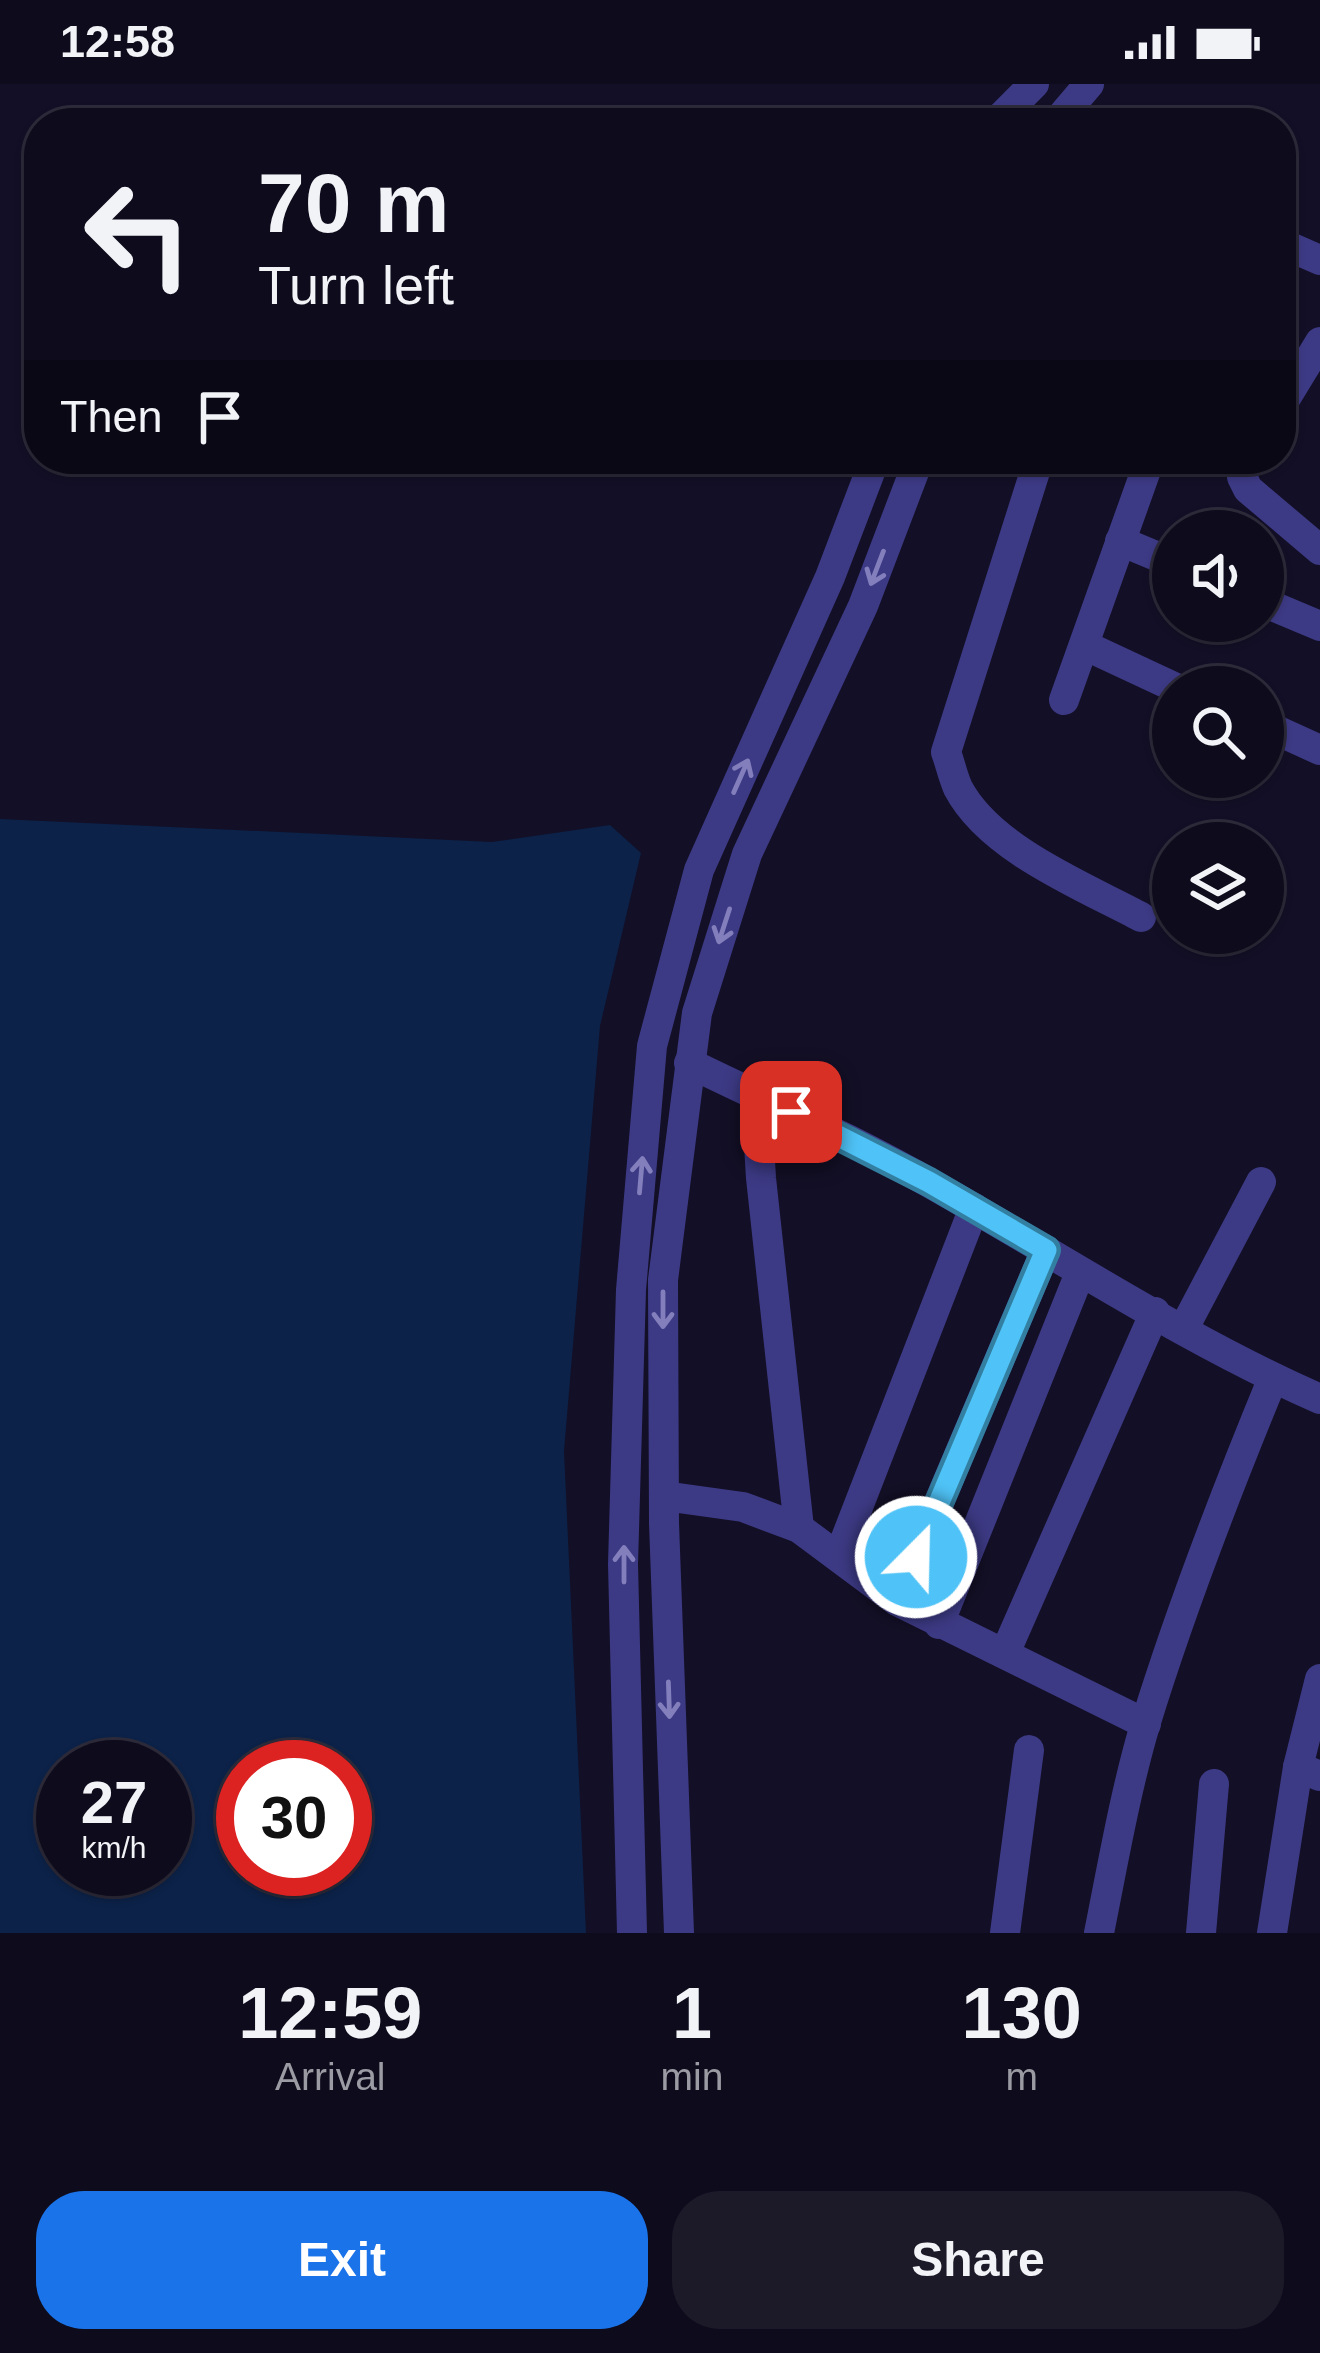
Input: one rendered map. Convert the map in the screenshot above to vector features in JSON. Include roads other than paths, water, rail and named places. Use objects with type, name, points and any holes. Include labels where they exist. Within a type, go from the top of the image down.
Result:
[{"type":"street","points":[[1009,108],[1034,84]]},
{"type":"street","points":[[1068,108],[1088,84]]},
{"type":"street","points":[[1296,381],[1320,342]]},
{"type":"street","points":[[632,1933],[623,1564],[632,1290],[652,1046],[699,870],[830,577],[869,474]]},
{"type":"street","points":[[679,1933],[664,1496],[663,1280],[697,1013],[747,854],[863,606],[913,474]]},
{"type":"street","points":[[1034,474],[946,752],[958,788],[985,823],[1043,865],[1141,917]]},
{"type":"street","points":[[1064,700],[1145,474]]},
{"type":"street","points":[[1243,474],[1249,489],[1319,545]]},
{"type":"street","points":[[1120,541],[1152,554]]},
{"type":"street","points":[[1284,611],[1320,626]]},
{"type":"street","points":[[1084,645],[1152,677]]},
{"type":"street","points":[[1284,734],[1320,750]]},
{"type":"street","points":[[689,1063],[974,1208],[1080,1273],[1320,1399]]},
{"type":"street","points":[[756,1095],[799,1528]]},
{"type":"street","points":[[1184,1328],[1261,1182]]},
{"type":"street","points":[[838,1556],[974,1208]]},
{"type":"street","points":[[897,1601],[1046,1250]]},
{"type":"street","points":[[939,1624],[1080,1273]]},
{"type":"street","points":[[1004,1653],[1155,1312]]},
{"type":"street","points":[[1099,1933],[1146,1724],[1226,1494],[1273,1378]]},
{"type":"street","points":[[664,1496],[742,1507],[799,1528],[897,1601],[1146,1724]]},
{"type":"street","points":[[1272,1933],[1309,1771],[1320,1679]]},
{"type":"street","points":[[1004,1933],[1029,1750]]},
{"type":"street","points":[[1201,1933],[1214,1784]]},
{"type":"street","points":[[631,1872],[676,1874]]},
{"type":"water","points":[[0,819],[492,842],[610,825],[641,853],[600,1026],[564,1451],[586,1933],[0,1933]]}]
